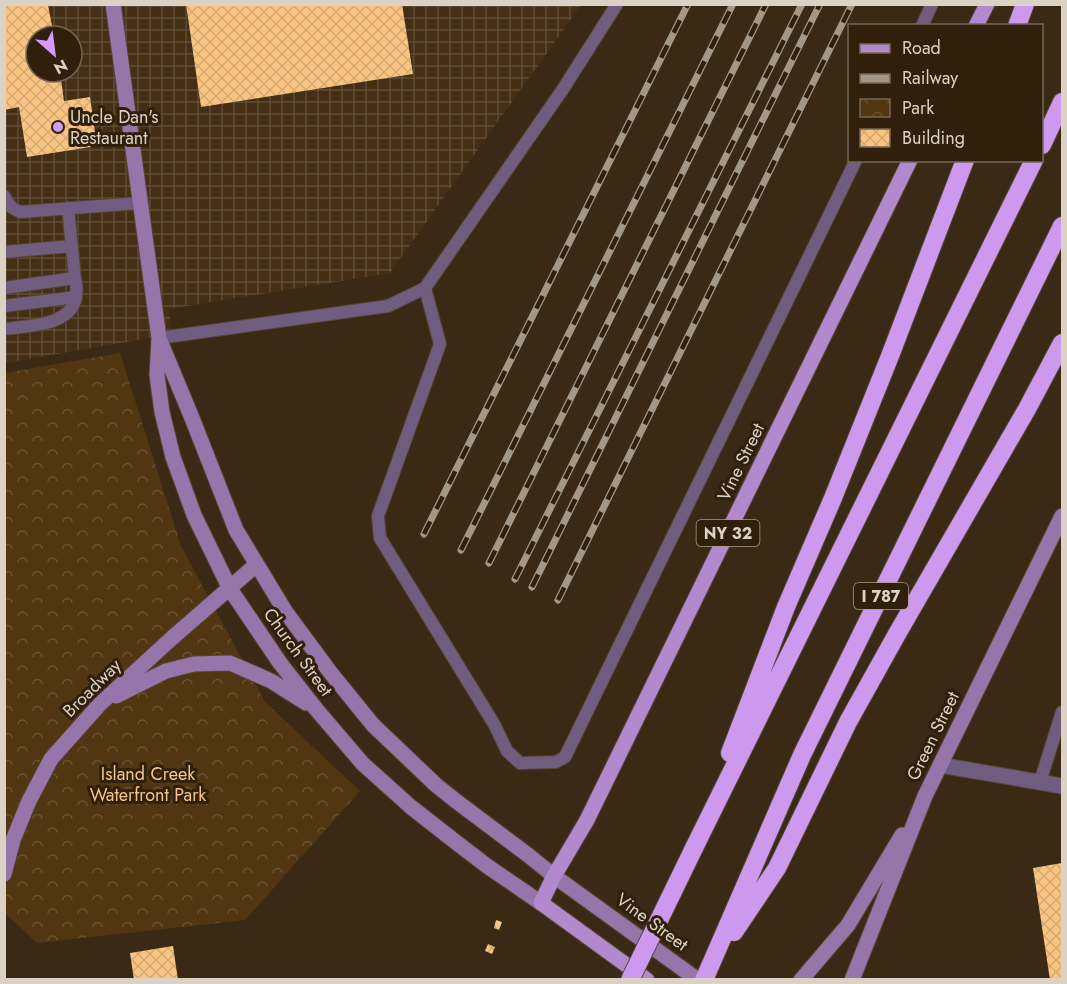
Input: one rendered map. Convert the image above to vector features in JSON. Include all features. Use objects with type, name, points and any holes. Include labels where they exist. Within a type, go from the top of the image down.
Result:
[{"type":"highway","points":[[1018,24],[1025,4]]},
{"type":"highway","points":[[1043,141],[1062,102]]},
{"type":"highway","points":[[694,848],[763,665],[833,498],[964,162]]},
{"type":"highway","name":"I 787","points":[[630,980],[1033,162]]},
{"type":"highway","name":"I 787","points":[[703,976],[802,755],[1062,226]]},
{"type":"highway","points":[[703,976],[777,868],[848,722],[1062,344]]},
{"type":"main road","points":[[977,24],[987,4]]},
{"type":"main road","name":"Vine Street","points":[[541,903],[587,820],[909,162]]},
{"type":"main road","points":[[541,903],[647,980]]},
{"type":"street","name":"Church Street","points":[[113,4],[159,338],[157,375],[162,411],[173,457],[194,515],[230,589],[280,663],[316,710],[363,764],[411,807],[487,866],[541,903]]},
{"type":"street","name":"Church Street","points":[[159,338],[236,530],[285,611],[373,725],[435,785],[554,876]]},
{"type":"street","name":"Green Street","points":[[852,980],[925,796],[1062,516]]},
{"type":"street","name":"Broadway","points":[[4,874],[13,840],[51,759],[100,704],[256,565]]},
{"type":"street","points":[[100,704],[166,671],[194,664],[230,663],[271,681],[316,710]]},
{"type":"street","points":[[940,765],[1062,786]]},
{"type":"street","points":[[801,980],[848,925],[925,796]]},
{"type":"street","name":"Vine Street","points":[[554,876],[703,976]]},
{"type":"lane","points":[[159,338],[388,306],[425,288],[563,89],[617,4]]},
{"type":"lane","points":[[923,24],[932,4]]},
{"type":"lane","points":[[425,288],[440,344],[378,516],[380,538],[494,724],[507,751],[520,762],[556,762],[565,757],[855,162]]},
{"type":"lane","points":[[4,196],[11,207],[20,212],[140,203]]},
{"type":"lane","points":[[4,330],[53,322],[67,315],[75,303],[78,289],[68,208]]},
{"type":"lane","points":[[4,252],[72,246]]},
{"type":"lane","points":[[4,288],[75,278]]},
{"type":"lane","points":[[4,306],[76,297]]},
{"type":"lane","points":[[1040,782],[1062,712]]},
{"type":"shaded area","points":[[5,5],[581,5],[390,273],[169,309],[172,334],[5,363]]},
{"type":"green space","name":"Island Creek Waterfront Park","points":[[120,353],[181,546],[265,702],[360,791],[245,920],[37,943],[5,913],[5,373]]},
{"type":"building","points":[[186,4],[402,4],[413,74],[201,107]]},
{"type":"building","points":[[4,5],[48,5],[52,24],[24,24],[24,84],[62,84],[64,101],[90,97],[97,146],[27,157],[19,107],[4,110]]},
{"type":"building","points":[[1062,863],[1062,980],[1050,980],[1033,868]]},
{"type":"building","points":[[496,920],[502,922],[499,930],[494,928]]},
{"type":"building","points":[[488,944],[495,947],[492,954],[485,951]]},
{"type":"building","points":[[173,946],[178,980],[134,980],[130,953]]},
{"type":"railway","points":[[424,534],[688,4]]},
{"type":"railway","points":[[461,550],[733,4]]},
{"type":"railway","points":[[489,563],[766,4]]},
{"type":"railway","points":[[515,579],[802,4]]},
{"type":"railway","points":[[532,587],[820,4]]},
{"type":"railway","points":[[558,600],[852,4]]},
{"type":"place","name":"Uncle Dan's Restaurant","points":[[58,127]]}]
